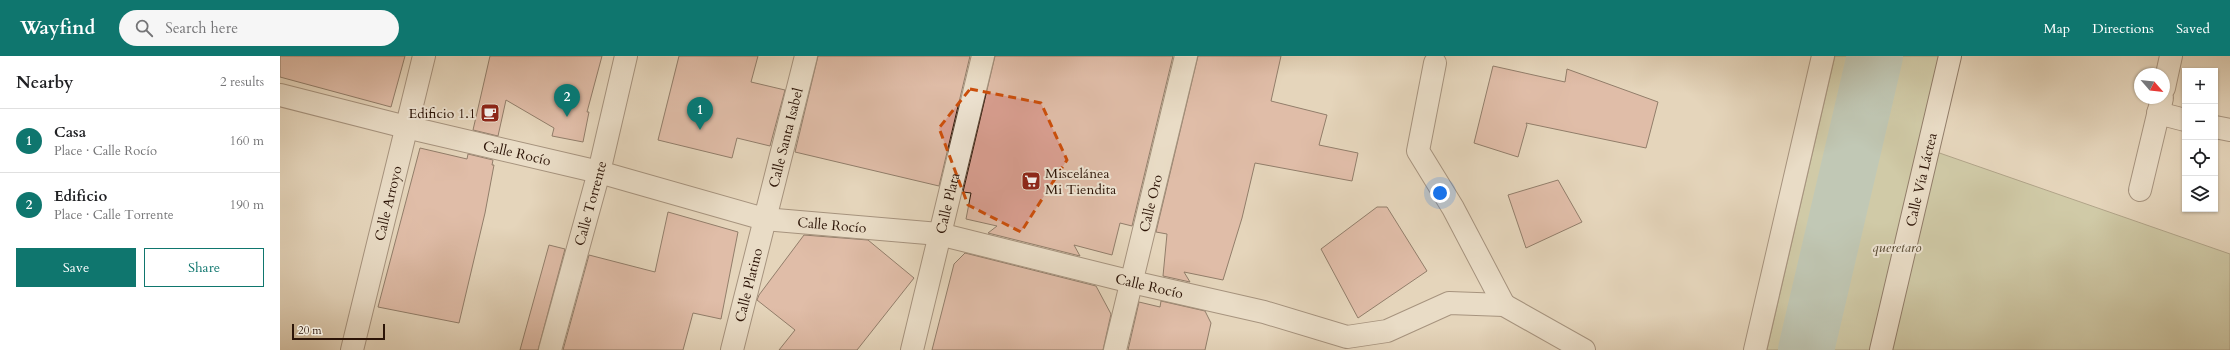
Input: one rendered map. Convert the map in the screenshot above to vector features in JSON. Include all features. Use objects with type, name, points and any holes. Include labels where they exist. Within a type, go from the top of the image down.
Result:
[{"type":"street","name":"Calle Arroyo","points":[[352,350],[424,56]]},
{"type":"street","name":"Calle Torrente","points":[[550,350],[599,172],[626,56]]},
{"type":"street","name":"Calle Santa Isabel","points":[[764,219],[806,56]]},
{"type":"street","name":"Calle Plata","points":[[912,350],[983,56]]},
{"type":"street","name":"Calle Oro","points":[[1115,350],[1186,56]]},
{"type":"street","points":[[1755,350],[1823,56]]},
{"type":"street","name":"Calle Vía Láctea","points":[[1881,350],[1950,56]]},
{"type":"street","points":[[2168,68],[2171,56]]},
{"type":"street","points":[[1435,63],[1418,152],[1453,208],[1504,305],[1584,350]]},
{"type":"street","name":"Calle Rocío","points":[[280,96],[599,172],[764,219],[939,234],[1132,282],[1264,312],[1347,343],[1387,331],[1449,303],[1504,305]]},
{"type":"street","points":[[2140,190],[2160,106],[2182,118]]},
{"type":"street","points":[[2218,128],[2230,130]]},
{"type":"street","name":"Calle Platino","points":[[732,350],[764,219]]},
{"type":"highlighted area","points":[[970,89],[1041,103],[1067,160],[1021,232],[968,205],[939,128]]},
{"type":"green space","name":"queretaro","points":[[1835,56],[1950,56],[1928,149],[2230,254],[2230,350],[1767,350]]},
{"type":"building","points":[[280,56],[405,56],[391,107],[280,77]]},
{"type":"building","points":[[490,56],[602,56],[587,112],[589,112],[583,142],[552,136],[554,128],[506,100],[498,136],[473,130]]},
{"type":"building","points":[[679,56],[758,56],[751,82],[785,90],[770,146],[737,138],[732,158],[658,140]]},
{"type":"building","points":[[818,56],[970,56],[939,186],[795,152]]},
{"type":"building","points":[[995,56],[1173,56],[1132,226],[1120,223],[1112,255],[1074,245],[1080,256],[988,233],[997,226],[966,219],[971,193],[963,192]]},
{"type":"building","points":[[1198,56],[1281,56],[1271,101],[1327,115],[1319,145],[1358,153],[1352,181],[1255,163],[1242,218],[1223,280],[1184,272],[1190,282],[1163,276],[1167,234],[1156,232]]},
{"type":"building","points":[[1493,66],[1565,82],[1567,69],[1658,102],[1646,148],[1526,123],[1527,125],[1518,157],[1474,143]]},
{"type":"building","points":[[420,148],[467,159],[468,154],[493,160],[492,165],[494,165],[485,213],[459,323],[378,307]]},
{"type":"building","points":[[1558,180],[1582,222],[1526,248],[1508,195]]},
{"type":"building","points":[[1377,207],[1387,207],[1427,271],[1358,318],[1321,249]]},
{"type":"building","points":[[668,212],[738,232],[721,319],[693,313],[683,350],[563,350],[589,255],[655,272]]},
{"type":"building","points":[[804,235],[868,240],[914,278],[857,350],[779,350],[795,330],[757,300],[759,295]]},
{"type":"building","points":[[549,245],[565,249],[538,350],[520,350]]},
{"type":"building","points":[[965,253],[1096,286],[1111,314],[1103,350],[932,350],[954,264]]},
{"type":"building","points":[[1161,301],[1205,311],[1211,323],[1205,350],[1128,350],[1139,302],[1160,307]]},
{"type":"waterway","points":[[1806,350],[1875,56]]},
{"type":"place","name":"Edificio 1.1","points":[[490,113]]},
{"type":"place","name":"Edificio","points":[[567,117]]},
{"type":"place","name":"Casa","points":[[700,130]]},
{"type":"place","name":"Miscelánea Mi Tiendita","points":[[1031,181]]}]
